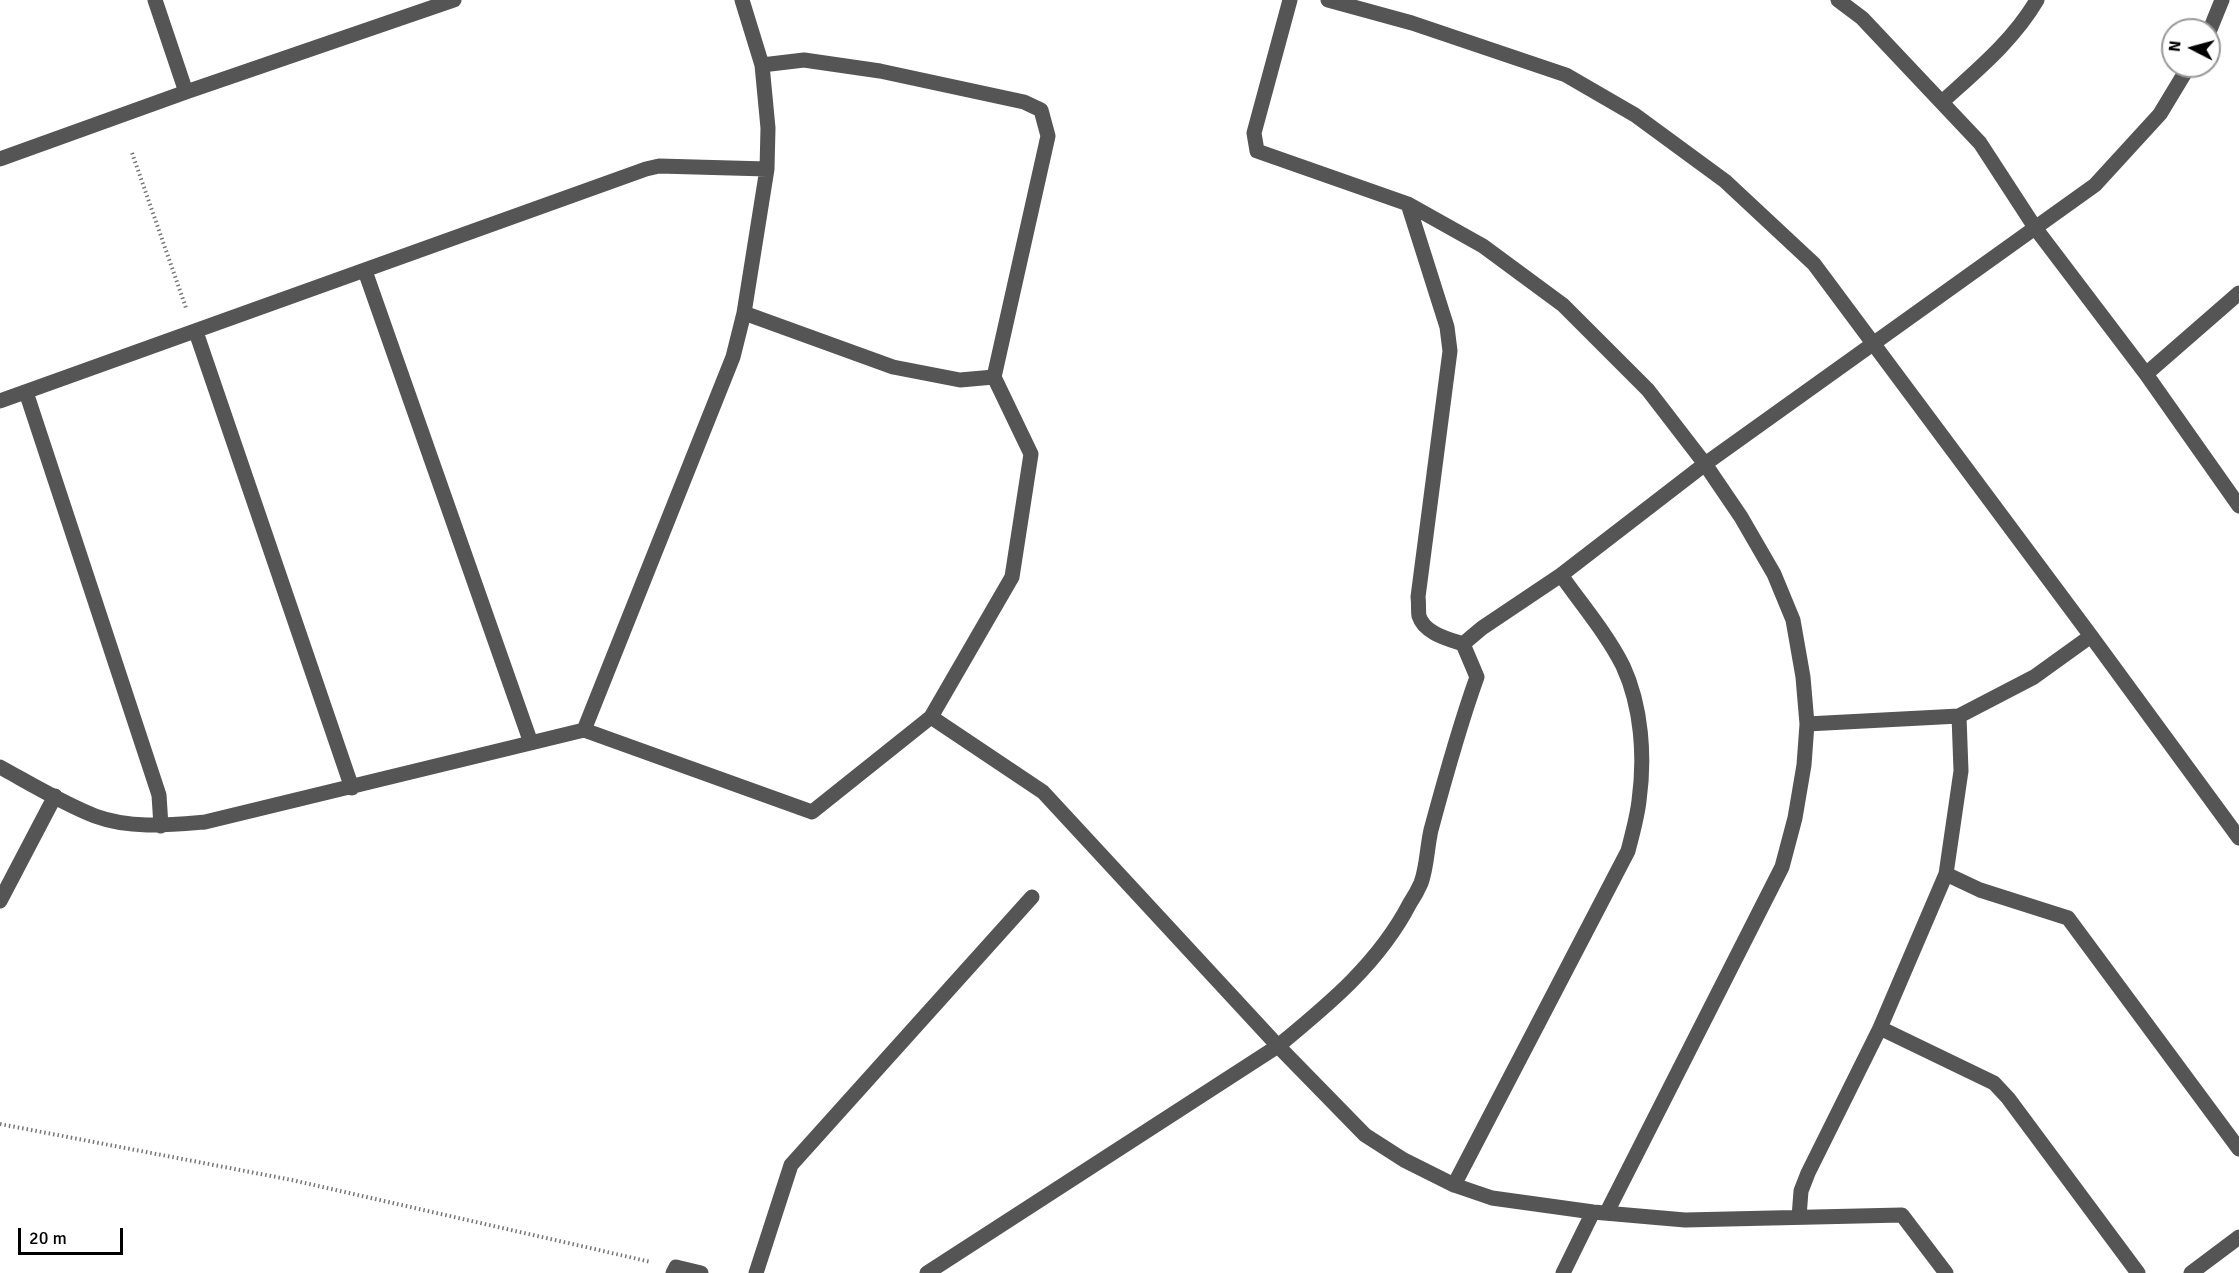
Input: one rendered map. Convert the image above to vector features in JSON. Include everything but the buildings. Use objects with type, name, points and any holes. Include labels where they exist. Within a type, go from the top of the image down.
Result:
[{"type":"street","points":[[155,0],[186,92]]},
{"type":"street","points":[[0,159],[454,0]]},
{"type":"street","points":[[584,730],[733,357],[744,313],[767,169],[768,128],[762,65],[742,0]]},
{"type":"street","points":[[1290,0],[1254,133],[1257,151],[1408,204],[1483,246],[1563,305],[1648,390],[1705,464],[1742,517],[1769,565],[1793,620],[1803,677],[1806,724],[1804,765],[1795,818],[1782,867],[1600,1212],[1563,1273]]},
{"type":"street","points":[[1328,0],[1412,23],[1566,75],[1635,115],[1725,181],[1814,264],[2239,838]]},
{"type":"street","points":[[1942,102],[1994,56],[2037,0]]},
{"type":"street","points":[[2215,18],[2222,0]]},
{"type":"street","points":[[1847,3],[1980,143],[2036,229],[2146,374],[2239,506]]},
{"type":"street","points":[[0,767],[96,816],[128,824],[161,826],[205,822],[584,730],[812,812],[931,717],[1012,577],[1031,454],[994,377],[1048,136],[1041,110],[1024,102],[880,71],[804,60],[762,65]]},
{"type":"street","points":[[1463,644],[1482,628],[1561,575],[1705,464],[2036,229],[2095,184],[2160,114],[2182,78]]},
{"type":"street","points":[[0,401],[659,166],[767,169]]},
{"type":"street","points":[[927,1273],[1278,1046],[1365,970],[1397,929],[1421,883],[1427,845],[1443,785],[1477,677],[1463,644],[1426,627],[1420,617],[1418,597],[1450,351],[1446,327],[1408,204]]},
{"type":"street","points":[[365,271],[531,743]]},
{"type":"street","points":[[2146,374],[2239,293]]},
{"type":"street","points":[[744,313],[893,367],[960,380],[994,377]]},
{"type":"street","points":[[196,332],[352,788]]},
{"type":"street","points":[[26,392],[159,795],[161,826]]},
{"type":"street","points":[[1454,1185],[1628,851],[1639,803],[1642,766],[1635,700],[1623,667],[1607,639],[1561,575]]},
{"type":"street","points":[[1806,724],[1959,716],[2034,677],[2091,636]]},
{"type":"street","points":[[1799,1217],[1801,1191],[1808,1173],[1880,1028],[1946,874],[1960,771],[1959,716]]},
{"type":"street","points":[[931,717],[1043,792],[1278,1046],[1365,1135],[1404,1160],[1454,1185],[1492,1198],[1600,1212],[1685,1220],[1902,1215],[1946,1273]]},
{"type":"street","points":[[0,901],[55,796]]},
{"type":"street","points":[[1946,874],[1980,890],[2068,918],[2239,1149]]},
{"type":"street","points":[[756,1273],[791,1165],[1032,897]]},
{"type":"street","points":[[1880,1028],[1994,1083],[2008,1098],[2138,1273]]},
{"type":"street","points":[[2191,1273],[2239,1237]]},
{"type":"street","points":[[675,1270],[701,1273]]},
{"type":"path","points":[[132,153],[189,316]]},
{"type":"path","points":[[0,1124],[292,1180],[675,1270]]}]
